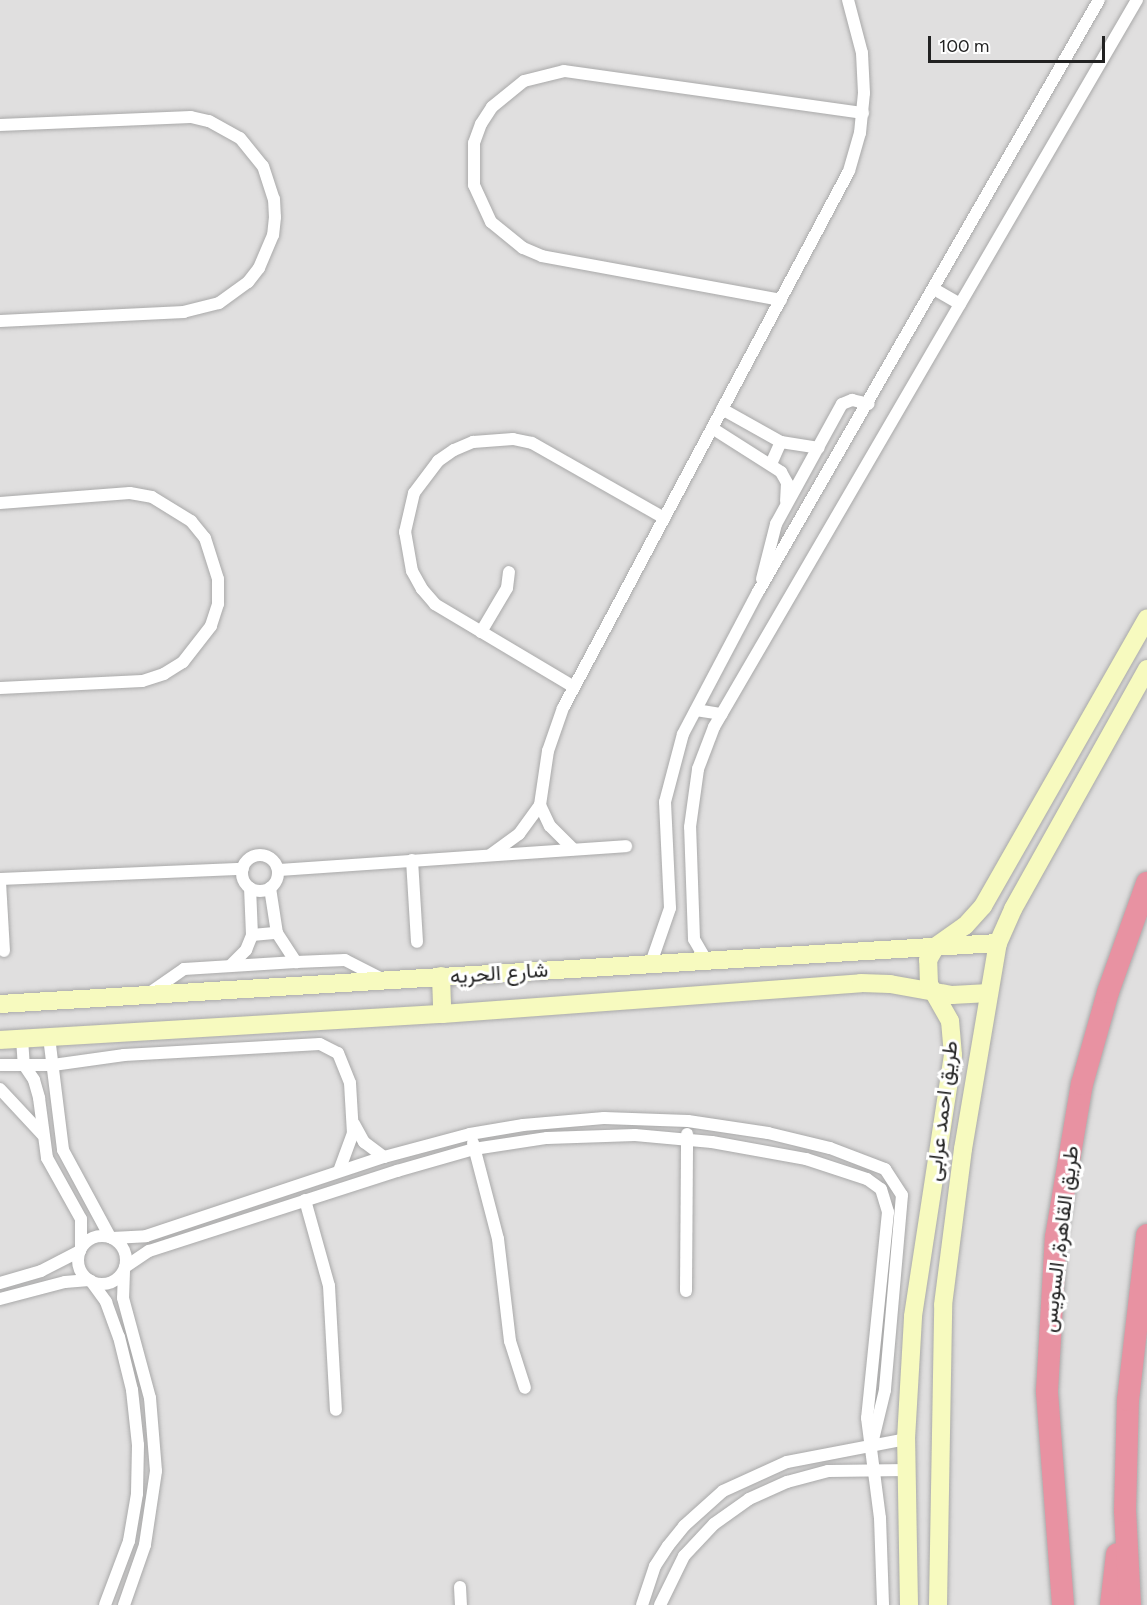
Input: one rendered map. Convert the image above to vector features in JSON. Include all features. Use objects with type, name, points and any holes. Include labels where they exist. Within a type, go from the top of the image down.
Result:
[{"type":"highway","name":"طريق القاهرة, السويس","points":[[1063,1605],[1047,1391],[1056,1237],[1084,1075],[1108,992],[1147,883]]},
{"type":"highway","points":[[1131,1605],[1125,1512],[1128,1400],[1147,1235]]},
{"type":"highway","points":[[1111,1605],[1125,1512]]},
{"type":"street","points":[[490,855],[519,834],[540,805],[554,731],[574,687],[849,171],[863,113],[862,54],[848,0]]},
{"type":"street","points":[[651,963],[663,936],[671,894],[666,789],[677,749],[758,592],[869,404],[1099,0]]},
{"type":"street","points":[[706,960],[694,939],[690,828],[698,769],[722,714],[1137,0]]},
{"type":"street","points":[[781,300],[542,256],[523,248],[491,222],[477,194],[472,164],[481,124],[507,92],[543,74],[564,71],[863,113]]},
{"type":"street","points":[[0,125],[191,117],[209,121],[240,138],[263,166],[272,191],[275,218],[270,244],[259,268],[241,288],[219,303],[184,312],[0,321]]},
{"type":"street","points":[[934,289],[960,304]]},
{"type":"street","points":[[758,592],[771,539],[786,503],[842,404],[852,400],[869,404]]},
{"type":"street","points":[[723,409],[781,442],[819,448]]},
{"type":"street","points":[[712,428],[771,464],[787,483],[786,503]]},
{"type":"street","points":[[574,687],[435,604],[417,580],[406,552],[405,532],[414,493],[438,461],[454,450],[493,438],[532,443],[664,518]]},
{"type":"street","points":[[771,464],[781,442]]},
{"type":"street","points":[[0,503],[130,493],[152,497],[191,520],[205,538],[218,579],[218,604],[211,626],[183,662],[164,674],[142,681],[0,688]]},
{"type":"street","points":[[481,632],[507,588],[509,572]]},
{"type":"street","points":[[936,946],[965,926],[983,906],[1147,618]]},
{"type":"street","name":"طريق احمد عرابى","points":[[938,1605],[938,1441],[944,1294],[978,1060],[998,943],[1013,909],[1147,669]]},
{"type":"street","points":[[696,710],[722,714]]},
{"type":"street","points":[[540,805],[550,826],[573,849]]},
{"type":"street","points":[[278,870],[626,846]]},
{"type":"street","points":[[258,855],[268,857],[278,870],[277,880],[270,888],[260,891],[250,888],[243,880],[243,869],[248,860],[258,855]]},
{"type":"street","points":[[412,860],[417,942]]},
{"type":"street","points":[[4,951],[0,881],[243,869]]},
{"type":"street","points":[[230,966],[246,950],[252,935],[250,888]]},
{"type":"street","points":[[270,888],[277,933],[296,962]]},
{"type":"street","points":[[252,935],[277,933]]},
{"type":"street","name":"شارع الحريه","points":[[0,1004],[151,992],[998,943]]},
{"type":"street","name":"طريق احمد عرابى","points":[[909,1605],[906,1439],[918,1274],[953,1055],[950,1021],[933,992],[927,968],[936,946]]},
{"type":"street","points":[[860,951],[861,983]]},
{"type":"street","points":[[151,992],[184,969],[296,962],[345,960],[382,979]]},
{"type":"street","points":[[441,976],[442,1014]]},
{"type":"street","name":"شارع الحريه","points":[[0,1040],[442,1014],[861,983],[964,996],[989,993]]},
{"type":"street","points":[[49,1037],[63,1150],[111,1237],[125,1253],[123,1298],[146,1374],[156,1446],[154,1496],[145,1545],[124,1605]]},
{"type":"street","points":[[22,1039],[24,1065],[34,1080],[42,1135],[52,1169],[81,1219],[81,1270],[106,1302],[119,1336],[132,1390],[138,1445],[136,1494],[129,1540],[105,1605]]},
{"type":"street","points":[[0,1065],[52,1065],[124,1055],[320,1044],[330,1047],[344,1061],[353,1120],[351,1147],[339,1171]]},
{"type":"street","points":[[953,1055],[967,1050],[978,1060]]},
{"type":"street","points":[[0,1089],[42,1135]]},
{"type":"street","points":[[0,1282],[41,1271],[81,1249],[97,1236],[146,1236],[384,1156],[470,1134],[577,1119],[688,1121],[768,1133],[848,1154],[885,1169],[898,1186],[902,1204],[892,1233]]},
{"type":"street","points":[[353,1120],[364,1142],[384,1156]]},
{"type":"street","points":[[686,1291],[688,1121]]},
{"type":"street","points":[[470,1134],[498,1239],[510,1341],[525,1388]]},
{"type":"street","points":[[0,1299],[65,1282],[90,1280],[110,1283],[148,1251],[474,1149],[589,1135],[687,1139],[764,1150],[844,1170],[874,1183],[885,1197],[892,1233],[884,1398],[870,1449],[871,1470],[880,1518],[883,1605]]},
{"type":"street","points":[[844,1170],[848,1154]]},
{"type":"street","points":[[885,1197],[898,1186]]},
{"type":"street","points":[[305,1200],[329,1286],[336,1410]]},
{"type":"street","points":[[642,1605],[655,1566],[668,1546],[703,1507],[746,1478],[796,1460],[870,1449],[906,1439],[938,1441]]},
{"type":"street","points":[[138,1445],[156,1446]]},
{"type":"street","points":[[660,1605],[684,1556],[714,1524],[767,1490],[828,1472],[907,1470],[938,1474]]},
{"type":"street","points":[[129,1540],[145,1545]]},
{"type":"street","points":[[668,1546],[684,1556]]},
{"type":"street","points":[[460,1587],[461,1605]]},
{"type":"shaded area","points":[[0,0],[1147,0],[1147,1605],[0,1605]]}]
